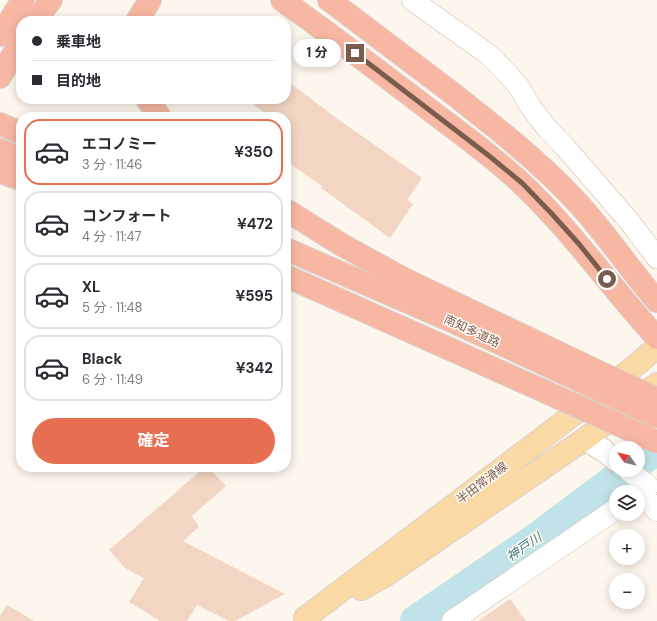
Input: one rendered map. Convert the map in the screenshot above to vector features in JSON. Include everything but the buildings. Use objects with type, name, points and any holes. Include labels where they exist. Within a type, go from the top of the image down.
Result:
[{"type":"highway","points":[[0,36],[23,0]]},
{"type":"highway","points":[[39,16],[51,0]]},
{"type":"highway","points":[[140,16],[150,0]]},
{"type":"highway","points":[[282,0],[367,62],[522,183],[579,244],[634,313],[657,338]]},
{"type":"highway","points":[[329,0],[505,134],[539,165],[574,199],[657,301]]},
{"type":"highway","points":[[0,77],[16,50]]},
{"type":"highway","points":[[0,124],[16,131]]},
{"type":"highway","points":[[0,150],[16,157]]},
{"type":"highway","points":[[0,172],[16,178]]},
{"type":"highway","points":[[291,213],[342,245],[576,370],[657,399]]},
{"type":"highway","name":"南知多道路","points":[[291,251],[456,323],[576,370],[657,417]]},
{"type":"highway","name":"南知多道路","points":[[291,278],[657,442]]},
{"type":"main road","name":"半田常滑線","points":[[302,620],[561,424],[629,371],[657,347]]},
{"type":"main road","name":"半田常滑線","points":[[302,620],[383,577],[601,450],[657,384]]},
{"type":"street","points":[[412,0],[488,54],[504,70],[519,87],[530,106],[546,127],[619,210],[657,258]]},
{"type":"street","points":[[642,484],[657,511]]},
{"type":"street","points":[[452,621],[609,515]]},
{"type":"waterway","name":"神戸川","points":[[645,457],[657,448]]},
{"type":"waterway","name":"神戸川","points":[[416,621],[536,539],[619,477]]},
{"type":"route","points":[[355,53],[488,155],[522,183],[579,244],[607,279]]}]
